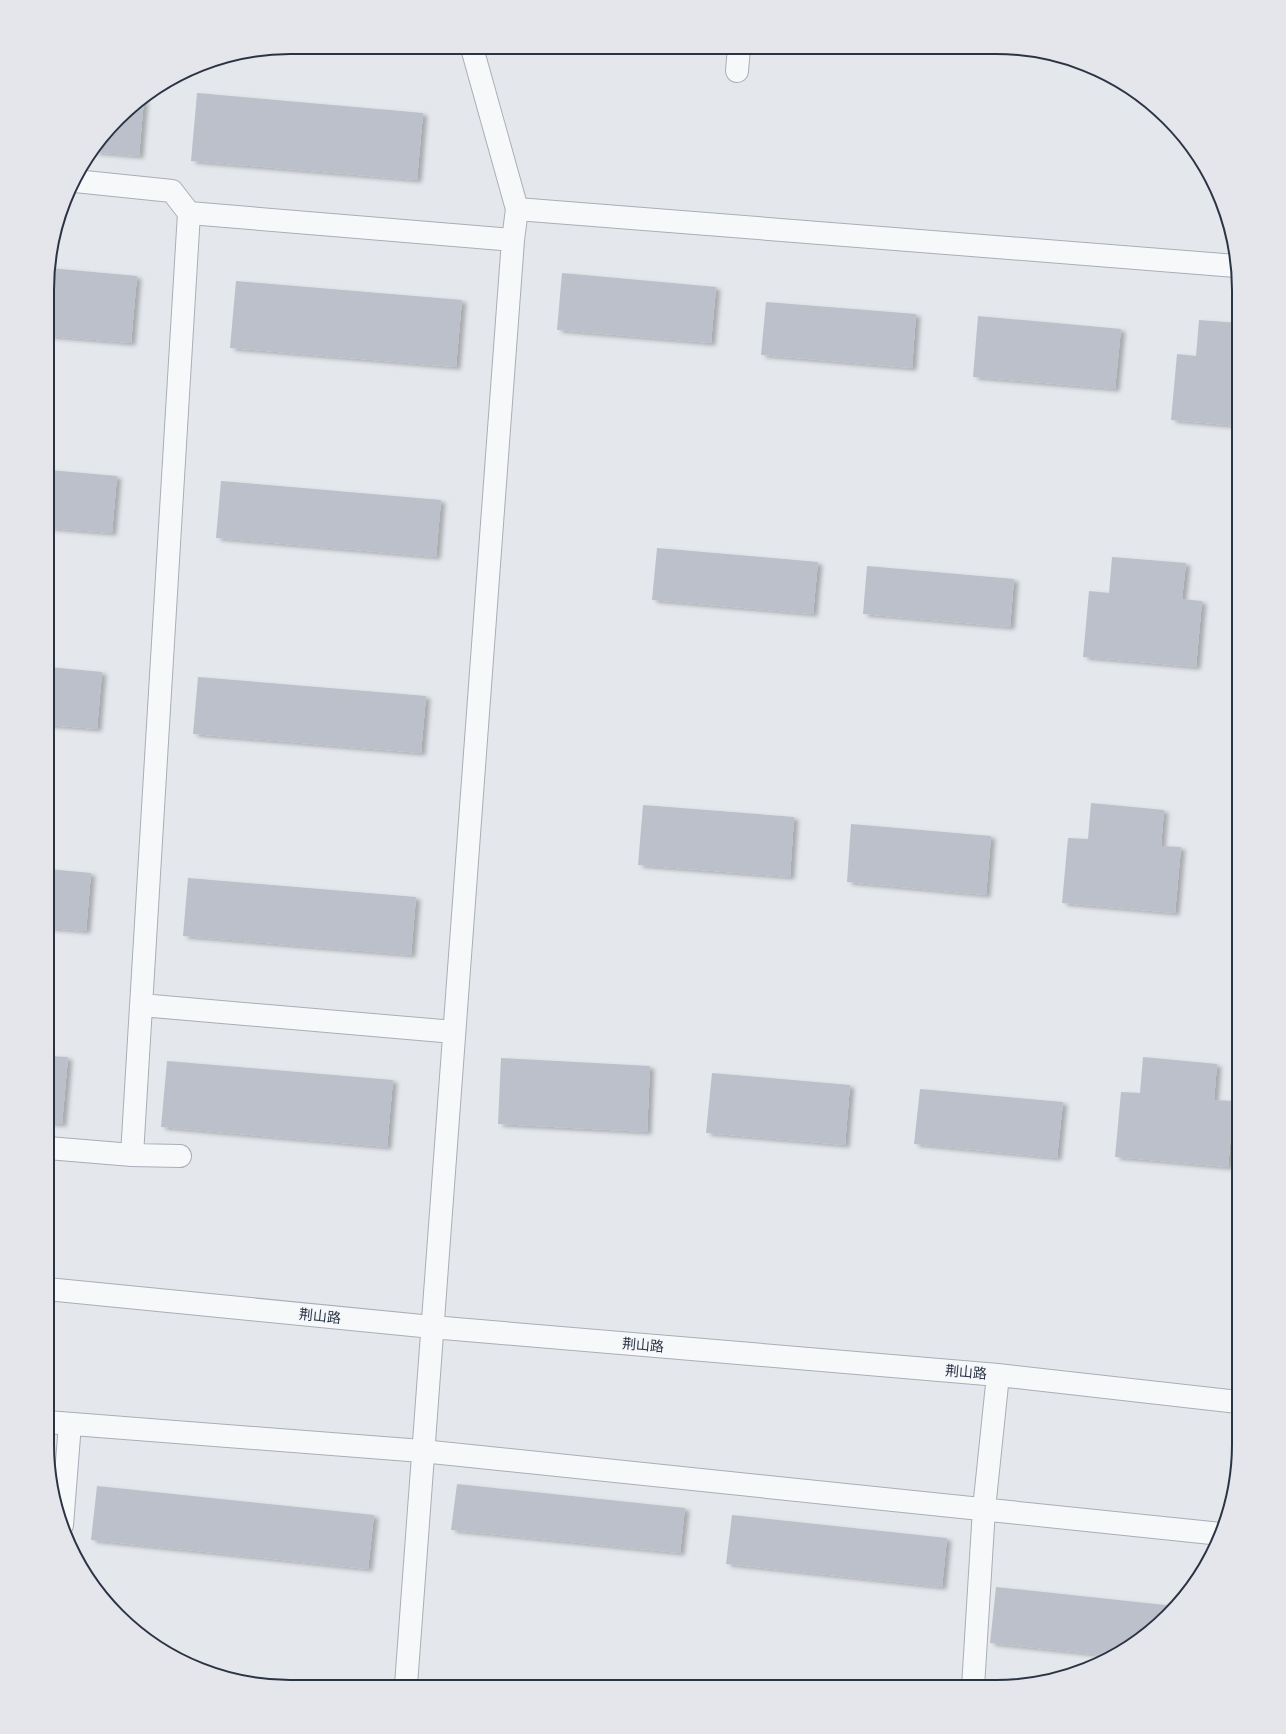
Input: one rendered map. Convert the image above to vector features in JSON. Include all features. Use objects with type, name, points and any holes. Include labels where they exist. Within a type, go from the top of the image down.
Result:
[{"type":"street","points":[[406,1680],[422,1451],[513,240],[517,209],[474,54]]},
{"type":"street","points":[[737,72],[738,54]]},
{"type":"street","points":[[80,182],[172,191],[189,214],[132,1155]]},
{"type":"street","points":[[517,209],[1230,266]]},
{"type":"street","points":[[189,214],[513,240]]},
{"type":"street","points":[[141,1005],[454,1032]]},
{"type":"street","points":[[54,1148],[132,1155],[180,1156]]},
{"type":"street","name":"荆山路","points":[[54,1289],[432,1327],[998,1375],[1232,1401]]},
{"type":"street","points":[[973,1680],[984,1509],[998,1375]]},
{"type":"street","points":[[54,1423],[422,1451],[1215,1533]]},
{"type":"street","points":[[63,1509],[70,1424]]},
{"type":"building","points":[[197,93],[423,113],[417,180],[191,161]]},
{"type":"building","points":[[143,105],[139,156],[99,152],[112,134],[134,112]]},
{"type":"building","points":[[55,269],[137,276],[131,343],[54,336]]},
{"type":"building","points":[[562,273],[716,287],[711,343],[557,330]]},
{"type":"building","points":[[236,281],[462,300],[456,367],[230,348]]},
{"type":"building","points":[[766,302],[916,314],[912,368],[761,355]]},
{"type":"building","points":[[978,316],[1121,329],[1115,389],[973,377]]},
{"type":"building","points":[[1199,320],[1232,322],[1232,425],[1171,420],[1177,354],[1196,356]]},
{"type":"building","points":[[54,470],[117,476],[112,533],[54,528]]},
{"type":"building","points":[[221,481],[441,500],[436,557],[216,538]]},
{"type":"building","points":[[657,548],[818,562],[813,614],[652,600]]},
{"type":"building","points":[[1112,557],[1186,563],[1182,599],[1202,601],[1196,667],[1083,657],[1089,591],[1109,593]]},
{"type":"building","points":[[867,566],[1014,579],[1010,627],[863,614]]},
{"type":"building","points":[[54,668],[102,672],[97,729],[54,725]]},
{"type":"building","points":[[198,677],[426,696],[421,753],[193,734]]},
{"type":"building","points":[[1091,803],[1164,810],[1161,846],[1181,847],[1175,913],[1062,903],[1068,838],[1088,839]]},
{"type":"building","points":[[643,805],[794,817],[790,877],[638,865]]},
{"type":"building","points":[[851,824],[991,836],[986,895],[847,882]]},
{"type":"building","points":[[54,870],[91,873],[86,931],[54,928]]},
{"type":"building","points":[[188,878],[416,897],[411,955],[183,936]]},
{"type":"building","points":[[54,1056],[68,1057],[62,1124],[54,1123]]},
{"type":"building","points":[[1143,1057],[1217,1064],[1214,1100],[1232,1101],[1232,1123],[1228,1167],[1115,1157],[1121,1092],[1140,1093]]},
{"type":"building","points":[[501,1058],[650,1066],[647,1132],[498,1124]]},
{"type":"building","points":[[167,1061],[393,1080],[387,1147],[161,1127]]},
{"type":"building","points":[[712,1073],[850,1085],[845,1145],[706,1133]]},
{"type":"building","points":[[920,1089],[1063,1102],[1057,1158],[914,1144]]},
{"type":"building","points":[[457,1484],[685,1508],[680,1553],[451,1530]]},
{"type":"building","points":[[97,1486],[374,1515],[368,1569],[91,1540]]},
{"type":"building","points":[[732,1515],[947,1538],[942,1587],[726,1564]]},
{"type":"building","points":[[996,1587],[1169,1605],[1152,1622],[1103,1655],[990,1643]]}]
